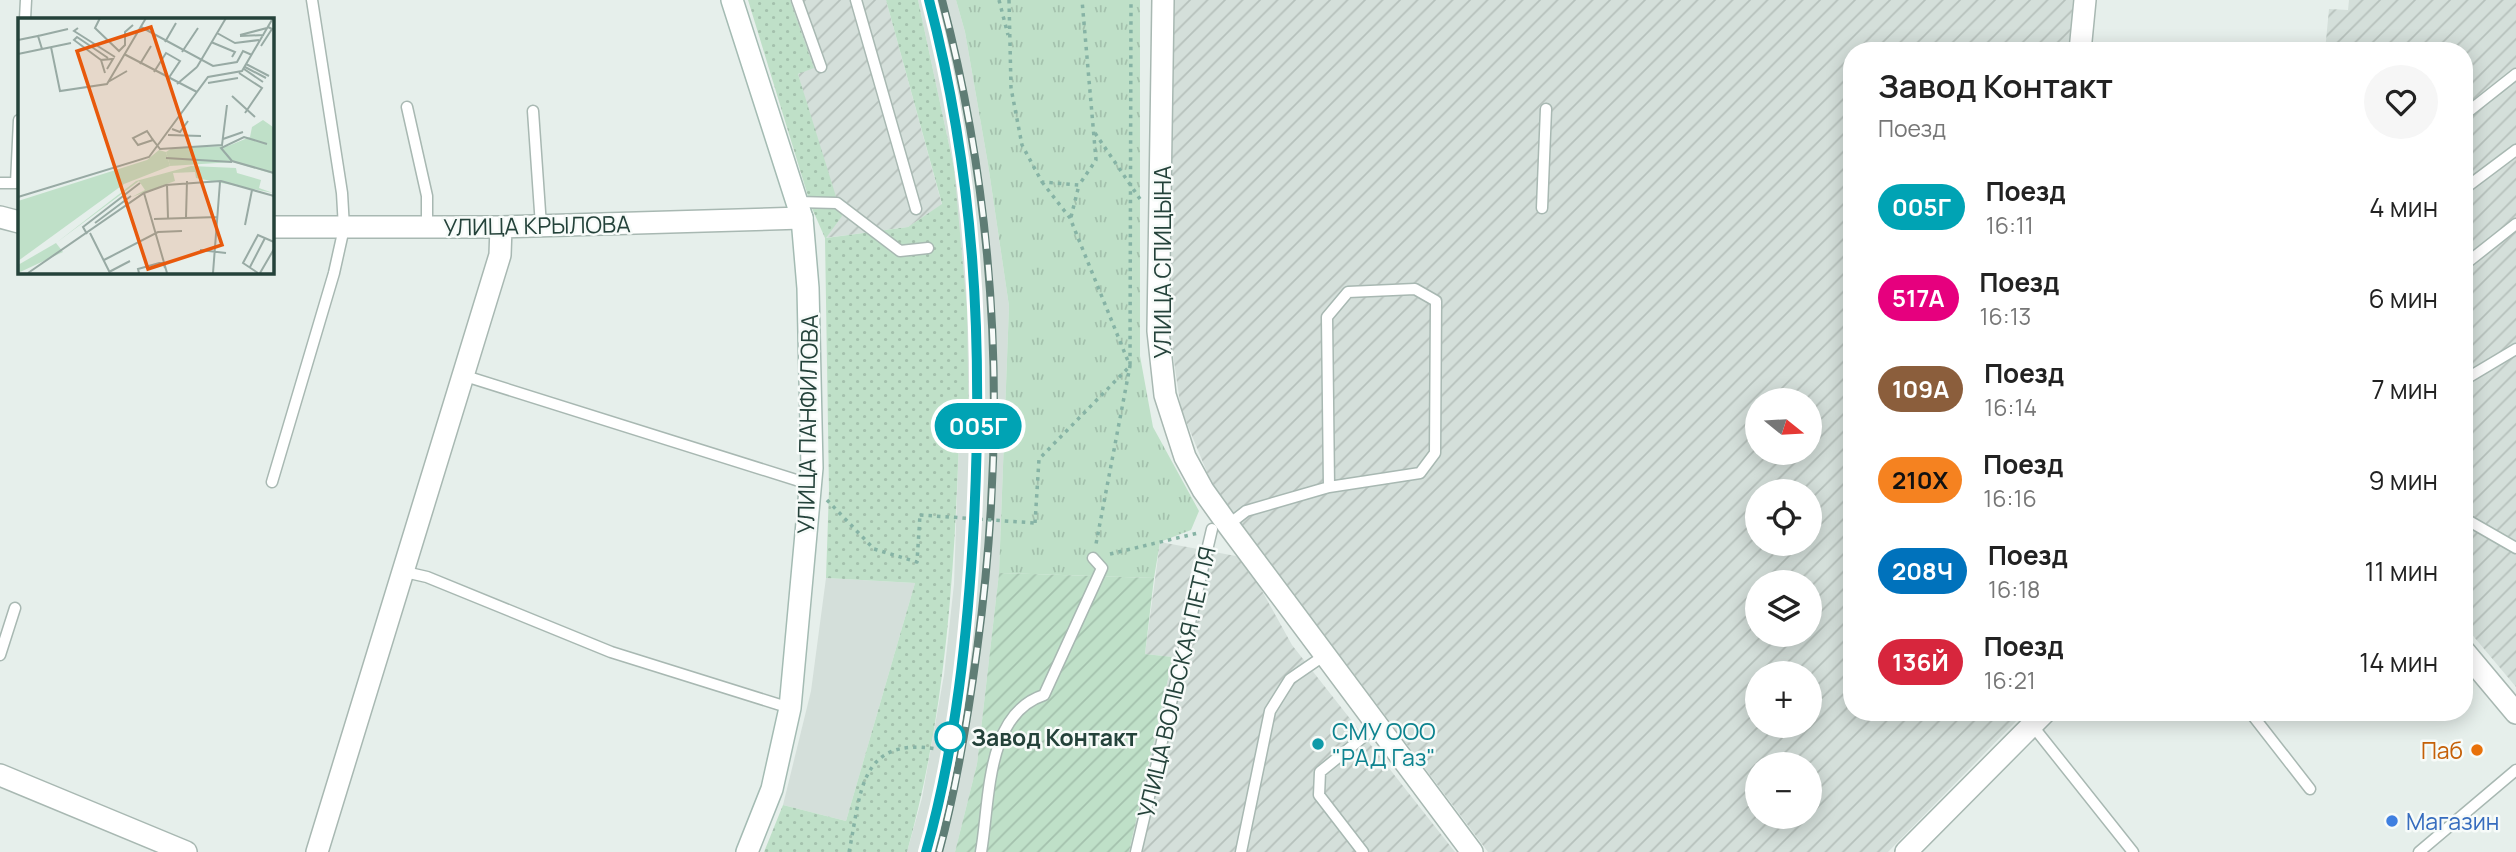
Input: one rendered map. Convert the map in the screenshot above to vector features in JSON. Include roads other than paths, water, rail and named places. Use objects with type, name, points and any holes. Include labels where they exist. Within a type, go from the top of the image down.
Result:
[{"type":"street","name":"УЛИЦА ПАНФИЛОВА","points":[[732,0],[800,210],[808,288],[812,485],[790,708],[772,789],[747,852]]},
{"type":"street","name":"УЛИЦА СПИЦЫНА","points":[[1163,0],[1158,331],[1165,395],[1185,457],[1220,527],[1244,545],[1472,852]]},
{"type":"street","points":[[2081,42],[2085,0]]},
{"type":"street","name":"УЛИЦА КРЫЛОВА","points":[[273,227],[541,226],[800,210]]},
{"type":"street","points":[[0,217],[18,222]]},
{"type":"street","points":[[317,852],[500,255],[501,227]]},
{"type":"street","points":[[2473,662],[2516,713]]},
{"type":"street","points":[[1907,851],[2036,721]]},
{"type":"street","points":[[0,775],[186,852]]},
{"type":"lane","points":[[25,18],[26,0]]},
{"type":"lane","points":[[272,482],[334,273],[344,228],[342,193],[312,0]]},
{"type":"lane","points":[[797,0],[821,67]]},
{"type":"lane","points":[[856,0],[916,209]]},
{"type":"lane","points":[[2473,108],[2516,74]]},
{"type":"lane","points":[[407,107],[427,196],[427,226]]},
{"type":"lane","points":[[1542,208],[1546,109]]},
{"type":"lane","points":[[533,111],[541,226]]},
{"type":"lane","points":[[0,183],[16,183],[18,141]]},
{"type":"lane","points":[[2473,182],[2516,150]]},
{"type":"lane","points":[[800,210],[837,203],[900,251],[928,248]]},
{"type":"lane","points":[[2473,258],[2516,224]]},
{"type":"lane","points":[[1220,527],[1246,511],[1329,487],[1420,473],[1435,453],[1436,302],[1415,289],[1348,292],[1327,317],[1329,487]]},
{"type":"lane","points":[[2473,375],[2516,349]]},
{"type":"lane","points":[[462,375],[812,485]]},
{"type":"lane","points":[[2473,523],[2516,548]]},
{"type":"lane","name":"УЛИЦА ВОЛЬСКАЯ ПЕТЛЯ","points":[[1136,852],[1220,527]]},
{"type":"lane","points":[[981,852],[995,753],[1006,729],[1029,700],[1044,695],[1102,568],[1093,558]]},
{"type":"lane","points":[[405,572],[428,577],[611,652],[790,708]]},
{"type":"lane","points":[[0,655],[15,608]]},
{"type":"lane","points":[[1241,852],[1270,711],[1290,679],[1325,655]]},
{"type":"lane","points":[[2039,721],[2133,852]]},
{"type":"lane","points":[[2257,721],[2310,789]]},
{"type":"lane","points":[[1363,852],[1319,795],[1320,772],[1377,726]]},
{"type":"lane","points":[[2418,852],[2516,769]]},
{"type":"railway","points":[[926,852],[945,773],[963,653],[973,532],[978,396],[977,306],[971,216],[954,107],[929,0]]},
{"type":"railway","points":[[939,852],[961,751],[977,650],[992,486],[994,404],[992,323],[976,161],[942,0]]},
{"type":"train","name":"005Г","points":[[926,852],[933,829],[958,694],[970,593],[978,457],[978,307],[965,172],[929,0]]},
{"type":"place","name":"Завод Контакт","points":[[950,737]]},
{"type":"place","name":"СМУ ООО \"РАД Газ\"","points":[[1318,744]]},
{"type":"place","name":"Паб","points":[[2477,750]]},
{"type":"place","name":"Магазин","points":[[2392,821]]}]
